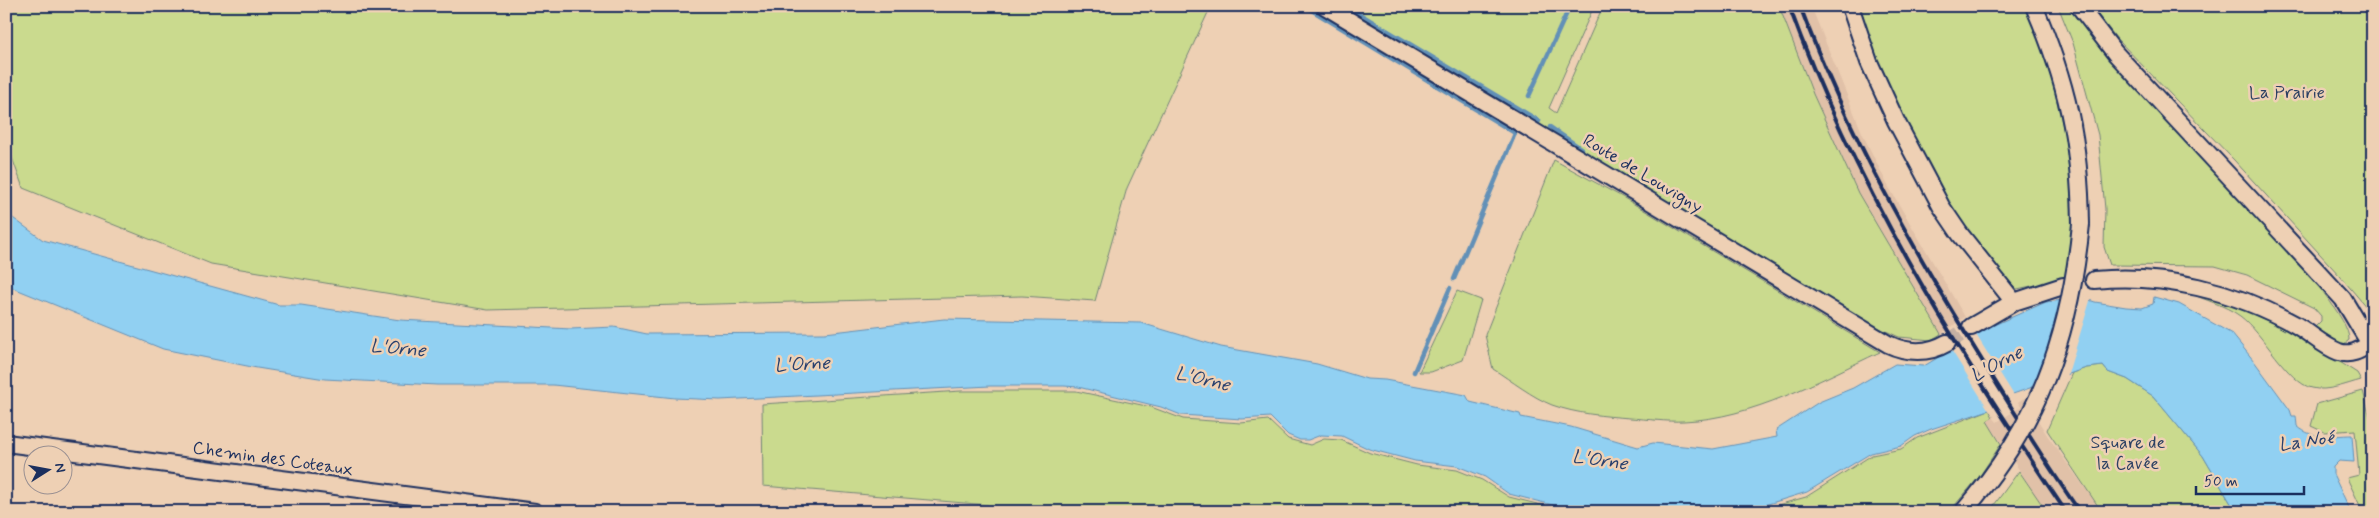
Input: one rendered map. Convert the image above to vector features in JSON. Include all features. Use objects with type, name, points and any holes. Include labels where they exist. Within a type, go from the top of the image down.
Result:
[{"type":"street","name":"Route de Louvigny","points":[[1325,6],[1888,344],[1897,348],[1917,351],[1933,349],[1947,343]]},
{"type":"street","points":[[1850,6],[1856,30],[1869,62],[1896,121],[1941,206],[1960,234],[2014,302]]},
{"type":"street","points":[[1963,512],[1994,474],[2014,444],[2047,378],[2069,312],[2081,224],[2080,176],[2073,122],[2060,71],[2034,6]]},
{"type":"street","points":[[2079,6],[2115,53],[2343,299],[2370,344],[2353,353],[2339,352],[2296,325],[2251,305],[2206,290],[2159,279],[2135,277],[2094,280]]},
{"type":"street","points":[[1971,327],[2014,302],[2063,286]]},
{"type":"street","name":"Chemin des Coteaux","points":[[6,443],[535,512]]},
{"type":"shaded area","points":[[1779,6],[1811,6],[1863,135],[1887,184],[1965,317],[1941,334],[1858,193],[1813,94]]},
{"type":"shaded area","points":[[2024,398],[2047,435],[2102,512],[2047,512],[1987,421],[1993,417],[1997,422],[2021,407],[2018,402]]},
{"type":"green space","points":[[6,6],[1211,6],[1127,188],[1095,301],[1022,296],[488,310],[211,264],[23,188],[6,141]]},
{"type":"green space","points":[[1340,6],[1594,6],[1549,108],[1556,113],[1603,6],[1779,6],[1813,94],[1858,193],[1941,334],[1931,340],[1899,337],[1857,318],[1637,183],[1553,135]]},
{"type":"green space","points":[[1856,6],[2026,6],[2046,54],[2065,136],[2072,190],[2073,222],[2065,279],[2017,289],[1999,272],[1953,216],[1889,94]]},
{"type":"green space","points":[[2058,6],[2074,6],[2291,253],[2335,308],[2347,331],[2349,340],[2343,345],[2315,327],[2321,321],[2321,316],[2314,308],[2247,275],[2215,266],[2110,265],[2104,247],[2105,209],[2098,135],[2073,43]]},
{"type":"green space","name":"La Prairie","points":[[2091,6],[2373,6],[2373,315],[2234,160],[2117,39]]},
{"type":"green space","points":[[1554,160],[1624,198],[1880,352],[1785,396],[1735,413],[1710,418],[1670,421],[1581,413],[1552,405],[1537,398],[1493,369],[1485,335]]},
{"type":"green space","points":[[1457,291],[1481,300],[1463,360],[1431,372],[1419,372]]},
{"type":"green space","points":[[2187,292],[2221,300],[2293,332],[2357,373],[2361,380],[2324,389],[2312,388],[2303,384],[2285,368],[2258,334],[2240,316]]},
{"type":"green space","name":"Square de la Cavée","points":[[2103,366],[2108,372],[2127,379],[2153,396],[2203,456],[2236,512],[2102,512],[2047,430],[2072,373],[2086,368]]},
{"type":"green space","points":[[961,391],[1076,391],[1151,407],[1183,419],[1241,423],[1268,420],[1288,439],[1310,445],[1324,439],[1341,440],[1370,453],[1417,465],[1457,470],[1482,480],[1509,497],[1569,512],[988,512],[988,505],[763,486],[762,404]]},
{"type":"green space","points":[[2363,391],[2373,429],[2373,512],[2363,512],[2347,478],[2359,475],[2355,430],[2324,432],[2311,426],[2317,404]]},
{"type":"green space","points":[[1989,410],[1993,417],[1987,421],[2001,444],[1979,477],[1949,512],[1753,512],[1806,497],[1872,455],[1901,449],[1917,438]]},
{"type":"green space","points":[[2019,471],[2047,512],[1989,512]]},
{"type":"water","points":[[6,213],[43,240],[279,305],[301,305],[400,320],[571,329],[614,327],[647,334],[825,333],[944,319],[1141,323],[1221,347],[1317,364],[1367,379],[1385,380],[1466,395],[1470,402],[1520,414],[1521,417],[1571,427],[1638,447],[1653,443],[1713,449],[1777,437],[1776,430],[1819,402],[1853,388],[1895,364],[1924,366],[1985,329],[2046,302],[2083,298],[2095,302],[2142,308],[2153,304],[2154,297],[2179,304],[2232,334],[2290,410],[2292,416],[2296,416],[2297,426],[2303,431],[2323,436],[2352,435],[2354,462],[2339,461],[2333,467],[2333,474],[2351,512],[2236,512],[2203,456],[2153,396],[2127,379],[2108,372],[2103,366],[2086,368],[2013,394],[1989,410],[1931,429],[1915,436],[1901,446],[1871,453],[1807,492],[1742,512],[1580,512],[1509,494],[1485,477],[1457,466],[1415,461],[1369,449],[1342,436],[1321,435],[1308,440],[1300,440],[1288,435],[1270,417],[1242,419],[1181,415],[1161,407],[1078,387],[990,386],[720,400],[675,398],[553,385],[437,385],[325,379],[257,368],[163,349],[6,285]]},
{"type":"pier","points":[[2084,295],[2091,298],[2067,377],[2030,391],[2048,350],[2061,296]]},
{"type":"pier","points":[[1975,333],[2015,397],[1990,412],[1950,348]]},
{"type":"waterway","points":[[1305,6],[1515,133]]},
{"type":"waterway","points":[[1346,6],[1539,121]]},
{"type":"waterway","points":[[1529,96],[1570,6]]},
{"type":"waterway","points":[[1550,127],[1582,149]]},
{"type":"waterway","points":[[1454,279],[1516,131]]},
{"type":"waterway","points":[[1414,372],[1450,288]]},
{"type":"tunnel","points":[[1947,343],[1971,327]]},
{"type":"railway","points":[[1789,6],[1815,73],[1877,204],[1948,330],[2066,512]]},
{"type":"railway","points":[[1800,6],[1818,53],[1860,144],[1907,233],[1983,362],[2042,456],[2080,512]]},
{"type":"water label","name":"L'Orne","points":[[398,347]]},
{"type":"water label","name":"L'Orne","points":[[802,363]]},
{"type":"water label","name":"L'Orne","points":[[1996,363]]},
{"type":"water label","name":"L'Orne","points":[[1203,378]]},
{"type":"water label","name":"La Noé","points":[[2306,440]]},
{"type":"water label","name":"L'Orne","points":[[1600,459]]}]
